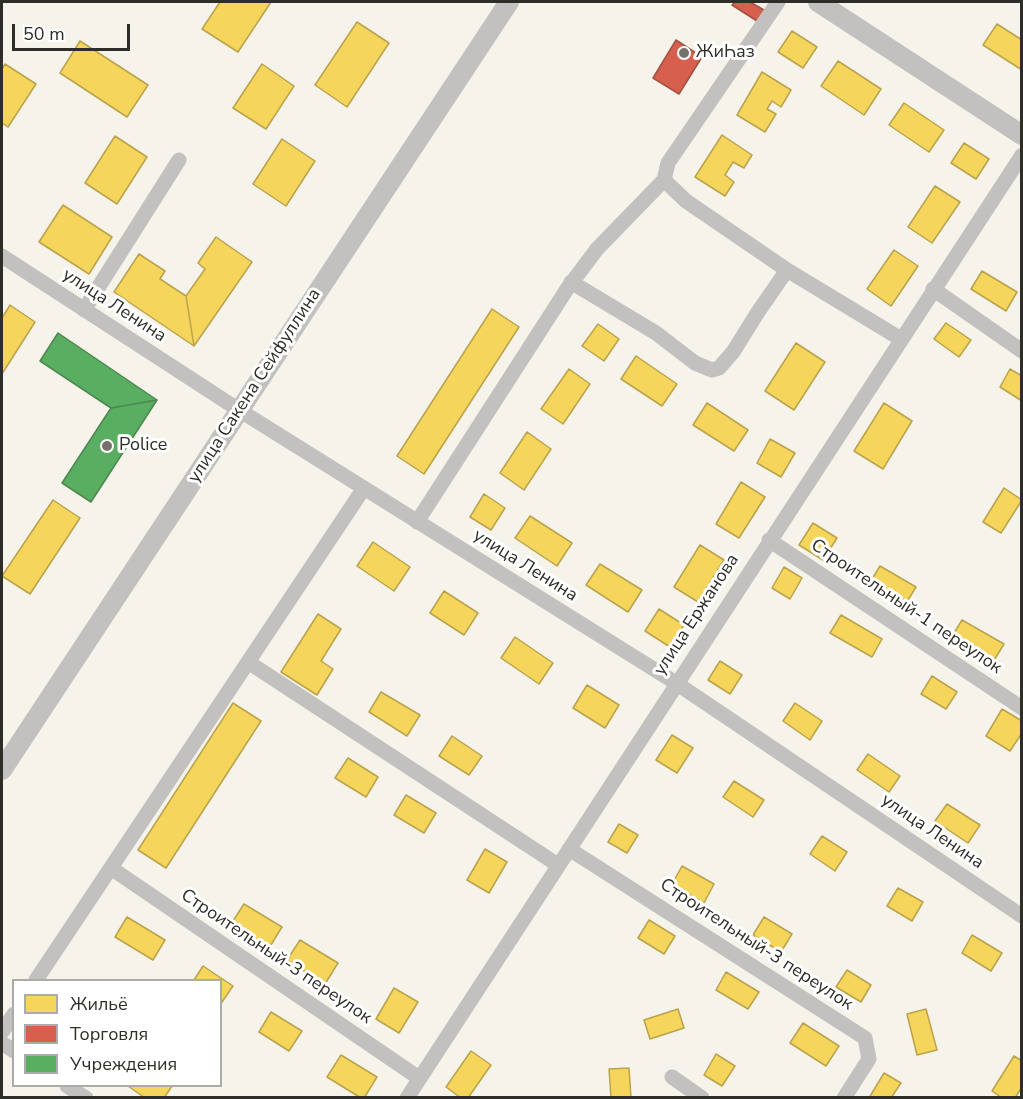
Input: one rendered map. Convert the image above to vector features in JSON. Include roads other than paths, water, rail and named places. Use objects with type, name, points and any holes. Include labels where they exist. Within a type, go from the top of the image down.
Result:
[{"type":"street","name":"улица Сакена Сейфуллина","points":[[2,770],[509,2]]},
{"type":"street","points":[[417,522],[571,282],[597,249],[664,180],[668,163],[778,2]]},
{"type":"street","points":[[818,2],[1022,135]]},
{"type":"street","name":"улица Ержанова","points":[[411,1096],[419,1078],[1022,155]]},
{"type":"street","points":[[84,310],[179,160]]},
{"type":"street","points":[[664,180],[686,201],[787,270],[901,339]]},
{"type":"street","name":"улица Ленина","points":[[2,256],[239,410],[676,683],[1022,916]]},
{"type":"street","points":[[571,282],[656,333],[694,363],[712,370],[719,368],[734,352],[787,270]]},
{"type":"street","points":[[933,289],[1022,351]]},
{"type":"street","points":[[37,979],[364,488]]},
{"type":"street","name":"Строительный-1 переулок","points":[[770,540],[1022,708]]},
{"type":"street","points":[[248,662],[558,865]]},
{"type":"street","name":"Строительный-3 переулок","points":[[569,849],[865,1038],[869,1059],[844,1098]]},
{"type":"street","name":"Строительный-3 переулок","points":[[111,868],[419,1078]]},
{"type":"street","points":[[2,1032],[12,1017]]},
{"type":"street","points":[[672,1077],[702,1098]]},
{"type":"street","points":[[69,1087],[86,1098]]},
{"type":"place","name":"ЖиҺаз","points":[[684,53]]},
{"type":"place","name":"Police","points":[[107,446]]}]
